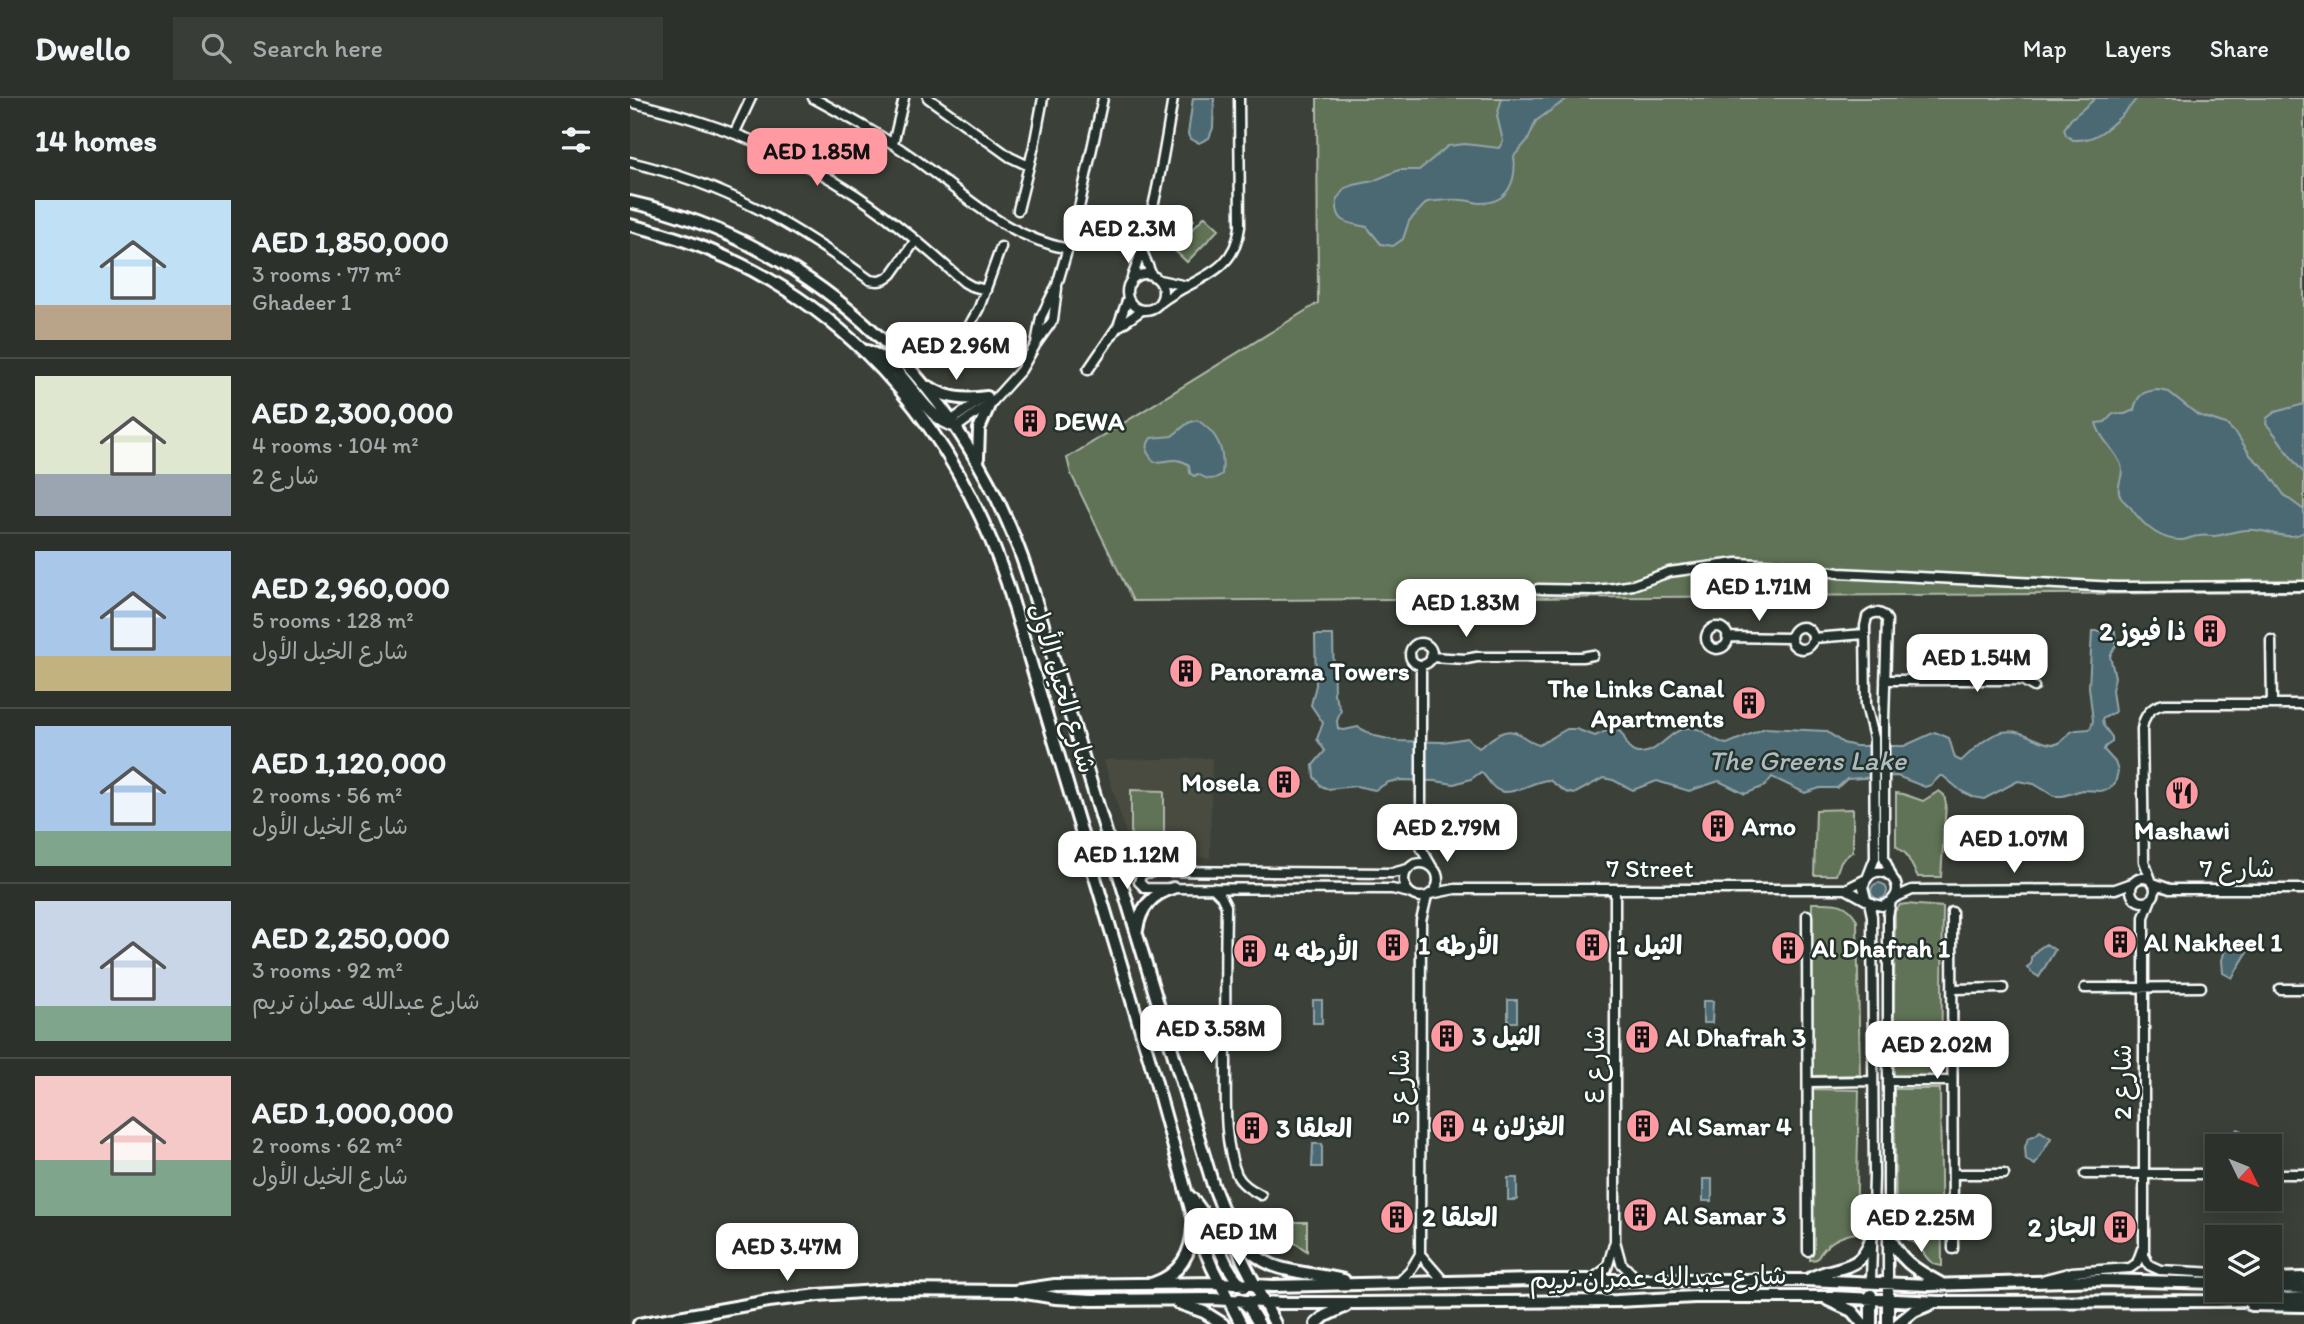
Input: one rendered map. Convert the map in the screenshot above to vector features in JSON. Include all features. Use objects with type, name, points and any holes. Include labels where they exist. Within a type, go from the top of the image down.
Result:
[{"type":"main road","name":"شارع الخيل الأول","points":[[630,202],[686,219],[729,236],[806,278],[845,306],[902,359],[977,458],[1003,509],[1021,553],[1213,1185],[1243,1261],[1275,1324]]},
{"type":"main road","name":"شارع الخيل الأول","points":[[630,225],[718,254],[814,308],[865,351],[928,423],[946,450],[982,518],[1007,583],[1150,1061],[1193,1220],[1241,1324]]},
{"type":"main road","points":[[865,351],[886,362],[936,416],[952,424],[944,437],[946,450]]},
{"type":"main road","points":[[921,382],[934,391],[949,396],[964,399],[992,397],[979,429],[977,458]]},
{"type":"main road","points":[[944,437],[947,432],[953,432],[977,458]]},
{"type":"main road","points":[[1109,842],[1126,860],[1151,871]]},
{"type":"main road","points":[[1137,936],[1138,922],[1148,902],[1159,893],[1173,888]]},
{"type":"main road","points":[[1188,1195],[1206,1218],[1233,1275],[1264,1300]]},
{"type":"main road","points":[[1148,1285],[1169,1277],[1183,1262],[1191,1241],[1193,1220]]},
{"type":"main road","points":[[1230,1230],[1248,1250],[1272,1265],[1298,1274],[1335,1278],[1357,1285]]},
{"type":"main road","points":[[1806,1280],[1856,1262],[1867,1247],[1873,1231]]},
{"type":"main road","points":[[1888,1232],[1896,1251],[1904,1261],[1942,1284]]},
{"type":"main road","points":[[1224,1259],[1236,1272],[1242,1269],[1243,1261]]},
{"type":"main road","points":[[2282,1284],[2290,1288],[2304,1278]]},
{"type":"main road","name":"شارع عبدالله عمران تريم","points":[[639,1324],[818,1295],[891,1290],[1014,1290],[1055,1285],[1357,1285],[1637,1279],[1942,1284],[2102,1280],[2205,1283]]},
{"type":"main road","points":[[1871,1282],[1871,1324]]},
{"type":"main road","points":[[1888,1283],[1888,1324]]},
{"type":"main road","points":[[1222,1286],[1242,1300],[1259,1324]]},
{"type":"main road","name":"شارع عبدالله عمران تريم","points":[[2282,1288],[2304,1288]]},
{"type":"main road","name":"شارع عبدالله عمران تريم","points":[[2282,1289],[2290,1288],[2304,1298]]},
{"type":"main road","name":"شارع عبدالله عمران تريم","points":[[1014,1290],[1074,1299],[1264,1300],[1281,1303],[1618,1301],[1695,1297],[1819,1297],[1938,1302],[2205,1301]]},
{"type":"main road","points":[[1819,1297],[1852,1311],[1863,1324]]},
{"type":"main road","points":[[1166,1299],[1204,1312],[1223,1324]]},
{"type":"main road","points":[[1898,1324],[1914,1311],[1938,1302]]},
{"type":"main road","points":[[2226,1302],[2304,1306]]},
{"type":"main road","points":[[1316,1324],[1335,1310],[1354,1303]]},
{"type":"street","points":[[735,132],[751,98]]},
{"type":"street","points":[[813,98],[893,144],[1000,224],[1030,238],[1068,249]]},
{"type":"street","points":[[893,144],[904,98]]},
{"type":"street","points":[[928,98],[1010,158],[1029,166]]},
{"type":"street","points":[[1018,209],[1043,98]]},
{"type":"street","points":[[952,424],[992,397],[1021,370],[1053,320],[1057,285],[1085,186],[1103,98]]},
{"type":"street","points":[[1088,370],[1118,326],[1128,298],[1173,98]]},
{"type":"street","points":[[1128,298],[1142,310],[1149,310],[1223,265],[1230,257],[1238,238],[1239,98]]},
{"type":"street","points":[[630,102],[735,132],[818,172],[856,194],[916,240],[964,282],[986,290]]},
{"type":"street","points":[[630,162],[696,181],[756,207],[813,239],[870,280],[887,278],[892,274],[916,240]]},
{"type":"street","points":[[953,355],[974,320],[1001,247]]},
{"type":"street","points":[[1141,248],[1145,263],[1163,291],[1160,303]]},
{"type":"street","points":[[1130,283],[1140,275],[1186,286]]},
{"type":"street","points":[[1118,326],[1142,310]]},
{"type":"street","points":[[1538,590],[1614,588],[1669,572],[1737,563],[1783,565],[1839,573],[2133,587],[2304,586]]},
{"type":"street","points":[[1871,1282],[1872,916],[1863,891],[1875,858],[1874,738],[1866,705],[1865,636],[1867,617],[1876,612],[1884,616],[1887,625],[1884,858],[1897,889],[1888,915],[1888,1283]]},
{"type":"street","points":[[1802,627],[1808,629],[1813,638],[1810,644],[1801,649],[1793,644],[1791,638],[1793,631],[1802,627]]},
{"type":"street","points":[[1727,636],[1791,638]]},
{"type":"street","points":[[1813,638],[1865,636]]},
{"type":"street","points":[[2271,640],[2272,704]]},
{"type":"street","points":[[1432,657],[1431,649],[1425,644],[1414,645],[1410,656],[1414,662],[1421,665],[1432,657],[1582,657],[1593,654]]},
{"type":"street","points":[[1421,665],[1421,848],[1433,869],[1437,876],[1436,886],[1428,895],[1420,897],[1392,889],[1142,887],[1139,878],[1151,871],[1392,873],[1423,864],[1433,869],[1444,882],[1455,889]]},
{"type":"street","points":[[1886,678],[1923,681],[2022,680],[2034,687]]},
{"type":"street","points":[[2115,889],[2143,902],[2152,897],[2155,889],[2144,860],[2143,729],[2147,714],[2164,704],[2304,704]]},
{"type":"street","points":[[1866,705],[1875,710],[1885,705]]},
{"type":"street","points":[[1411,894],[1404,884],[1404,879],[1421,848]]},
{"type":"street","points":[[2134,898],[2130,890],[2144,860]]},
{"type":"street","points":[[1846,889],[1880,872],[1913,890]]},
{"type":"street","points":[[1846,889],[1878,906],[1913,890],[2115,889],[2143,877],[2152,881]]},
{"type":"street","name":"شارع 7","points":[[2152,881],[2170,889],[2304,889]]},
{"type":"street","points":[[1213,888],[1226,906],[1227,1126],[1237,1175],[1244,1184],[1262,1195]]},
{"type":"street","points":[[1226,906],[1238,888]]},
{"type":"street","name":"7 Street","points":[[1428,895],[1455,889],[1846,889]]},
{"type":"street","name":"شارع ٤","points":[[1615,889],[1615,1241],[1620,1263],[1637,1279]]},
{"type":"street","name":"شارع 7","points":[[2152,897],[2170,889]]},
{"type":"street","name":"شارع 5","points":[[1411,894],[1421,920]]},
{"type":"street","name":"شارع 5","points":[[1420,1254],[1421,920],[1428,895]]},
{"type":"street","name":"شارع 2","points":[[2143,1246],[2144,917],[2152,897]]},
{"type":"street","name":"شارع 2","points":[[2134,898],[2144,917]]},
{"type":"street","points":[[1952,912],[1953,1249]]},
{"type":"street","points":[[1807,915],[1808,1251]]},
{"type":"street","points":[[2085,988],[2201,987]]},
{"type":"street","points":[[1953,989],[2003,988]]},
{"type":"street","points":[[2280,989],[2304,989]]},
{"type":"street","points":[[1808,1082],[1872,1081]]},
{"type":"street","points":[[1888,1081],[1952,1081]]},
{"type":"street","points":[[1953,1174],[2004,1174]]},
{"type":"street","points":[[2085,1174],[2200,1174]]},
{"type":"street","points":[[2282,1174],[2304,1174]]},
{"type":"street","name":"شارع ٤","points":[[1591,1280],[1607,1268],[1615,1241]]},
{"type":"street","points":[[2143,1246],[2146,1260],[2154,1268],[2205,1272]]},
{"type":"street","points":[[2036,1283],[2072,1272],[2130,1268],[2140,1259],[2143,1246]]},
{"type":"street","points":[[1397,1284],[1410,1271],[1420,1254],[1445,1283]]},
{"type":"shaded area","points":[[1212,758],[1210,858],[1132,854],[1104,760]]},
{"type":"green space","points":[[1317,98],[2304,98],[2304,592],[1133,601],[1071,474],[1067,458],[1318,303]]},
{"type":"green space","points":[[1182,209],[1194,220],[1182,232],[1170,221]]},
{"type":"green space","points":[[1205,216],[1219,229],[1187,262],[1173,249]]},
{"type":"green space","points":[[1131,790],[1164,791],[1164,842],[1131,841]]},
{"type":"green space","points":[[1939,791],[1944,795],[1946,804],[1941,877],[1918,877],[1906,854],[1896,846],[1896,793],[1923,801]]},
{"type":"green space","points":[[1853,809],[1853,851],[1841,861],[1836,875],[1814,875],[1816,810]]},
{"type":"green space","points":[[1812,903],[1844,906],[1857,921],[1860,1075],[1811,1076]]},
{"type":"green space","points":[[1900,905],[1943,907],[1941,1077],[1893,1076],[1895,911]]},
{"type":"green space","points":[[1811,1089],[1859,1090],[1856,1233],[1833,1241],[1817,1259],[1810,1260]]},
{"type":"green space","points":[[1894,1089],[1940,1089],[1942,1266],[1930,1261],[1919,1247],[1908,1239],[1898,1237]]},
{"type":"green space","points":[[1283,1222],[1307,1222],[1307,1251],[1279,1232]]},
{"type":"water","points":[[1193,98],[1214,98],[1213,128],[1209,138],[1199,143],[1190,139],[1188,134]]},
{"type":"water","points":[[1502,98],[1568,98],[1536,121],[1528,140],[1514,156],[1512,182],[1504,195],[1497,200],[1479,203],[1466,200],[1427,202],[1409,221],[1403,239],[1393,246],[1381,244],[1367,227],[1349,223],[1341,218],[1337,199],[1345,188],[1373,181],[1399,170],[1419,170],[1448,146],[1465,144],[1499,148],[1503,141],[1497,116]]},
{"type":"water","points":[[2096,98],[2137,98],[2122,115],[2096,136],[2073,140],[2066,135],[2064,129],[2071,119]]},
{"type":"water","points":[[2158,390],[2169,392],[2198,415],[2226,424],[2285,496],[2304,510],[2304,532],[2283,536],[2243,530],[2175,540],[2153,531],[2141,520],[2120,496],[2121,465],[2096,423],[2105,422],[2113,414],[2125,414],[2134,410],[2142,395]]},
{"type":"water","points":[[2304,404],[2304,473],[2266,424],[2267,418],[2275,412]]},
{"type":"water","points":[[1197,420],[1215,436],[1221,450],[1222,474],[1213,479],[1198,474],[1194,476],[1190,473],[1189,465],[1180,461],[1154,462],[1147,452],[1151,438],[1172,436],[1188,423]]},
{"type":"water","name":"The Greens Lake","points":[[2092,631],[2115,631],[2116,645],[2110,656],[2115,677],[2112,690],[2115,712],[2102,719],[2112,737],[2112,742],[2104,750],[2115,762],[2118,771],[2115,784],[2100,791],[2082,790],[2054,796],[2034,784],[2018,781],[1984,799],[1961,791],[1943,776],[1925,787],[1897,776],[1847,779],[1837,788],[1820,788],[1805,793],[1772,777],[1765,786],[1745,794],[1719,781],[1689,791],[1657,781],[1633,790],[1603,778],[1574,794],[1566,792],[1549,780],[1515,791],[1502,791],[1494,787],[1481,772],[1471,779],[1454,784],[1400,780],[1389,782],[1375,790],[1356,786],[1328,789],[1321,786],[1314,777],[1313,765],[1325,751],[1317,739],[1323,723],[1311,705],[1316,685],[1315,635],[1333,635],[1334,694],[1341,710],[1337,721],[1338,729],[1358,727],[1375,736],[1397,741],[1443,742],[1467,738],[1479,748],[1508,731],[1539,745],[1567,729],[1576,729],[1595,736],[1615,730],[1624,736],[1632,751],[1645,753],[1687,728],[1697,729],[1727,744],[1765,728],[1826,731],[1843,743],[1856,746],[1904,746],[1935,732],[1949,738],[1955,758],[1961,761],[1984,741],[2000,732],[2018,732],[2042,742],[2056,744],[2073,731],[2090,729],[2093,721],[2089,687]]},
{"type":"water","points":[[1876,883],[1882,883],[1887,891],[1885,897],[1876,899],[1871,894],[1871,888]]},
{"type":"water","points":[[2046,944],[2055,950],[2039,977],[2027,967],[2031,964],[2031,957]]},
{"type":"water","points":[[2237,944],[2248,951],[2232,978],[2223,973],[2222,960],[2225,950]]},
{"type":"water","points":[[1313,1000],[1322,1000],[1322,1023],[1313,1023]]},
{"type":"water","points":[[1508,1000],[1517,1000],[1517,1022],[1508,1022]]},
{"type":"water","points":[[1703,1001],[1713,1001],[1712,1023],[1703,1023]]},
{"type":"water","points":[[2238,1129],[2246,1134],[2230,1134]]},
{"type":"water","points":[[2040,1131],[2051,1138],[2035,1165],[2026,1160],[2025,1147],[2028,1138]]},
{"type":"water","points":[[1313,1144],[1322,1144],[1322,1167],[1312,1167]]},
{"type":"water","points":[[1508,1178],[1517,1178],[1517,1200],[1508,1200]]},
{"type":"water","points":[[1703,1179],[1712,1179],[1712,1201],[1703,1201]]},
{"type":"place","name":"DEWA","points":[[1030,421]]},
{"type":"place","name":"ذا فيوز 2","points":[[2210,631]]},
{"type":"place","name":"Panorama Towers","points":[[1186,671]]},
{"type":"place","name":"The Links Canal Apartments","points":[[1749,703]]},
{"type":"place","name":"Mosela","points":[[1284,782]]},
{"type":"place","name":"Mashawi","points":[[2182,793]]},
{"type":"place","name":"Arno","points":[[1718,826]]},
{"type":"place","name":"Al Nakheel 1","points":[[2120,942]]},
{"type":"place","name":"الأرطه 1","points":[[1393,945]]},
{"type":"place","name":"الثيل 1","points":[[1592,945]]},
{"type":"place","name":"Al Dhafrah 1","points":[[1788,948]]},
{"type":"place","name":"الأرطه 4","points":[[1250,951]]},
{"type":"place","name":"الثيل 3","points":[[1447,1036]]},
{"type":"place","name":"Al Dhafrah 3","points":[[1642,1037]]},
{"type":"place","name":"الغزلان 4","points":[[1448,1126]]},
{"type":"place","name":"Al Samar 4","points":[[1643,1126]]},
{"type":"place","name":"العلقا 3","points":[[1252,1128]]},
{"type":"place","name":"Al Samar 3","points":[[1640,1215]]},
{"type":"place","name":"العلقا 2","points":[[1397,1217]]},
{"type":"place","name":"الجاز 2","points":[[2120,1227]]}]
